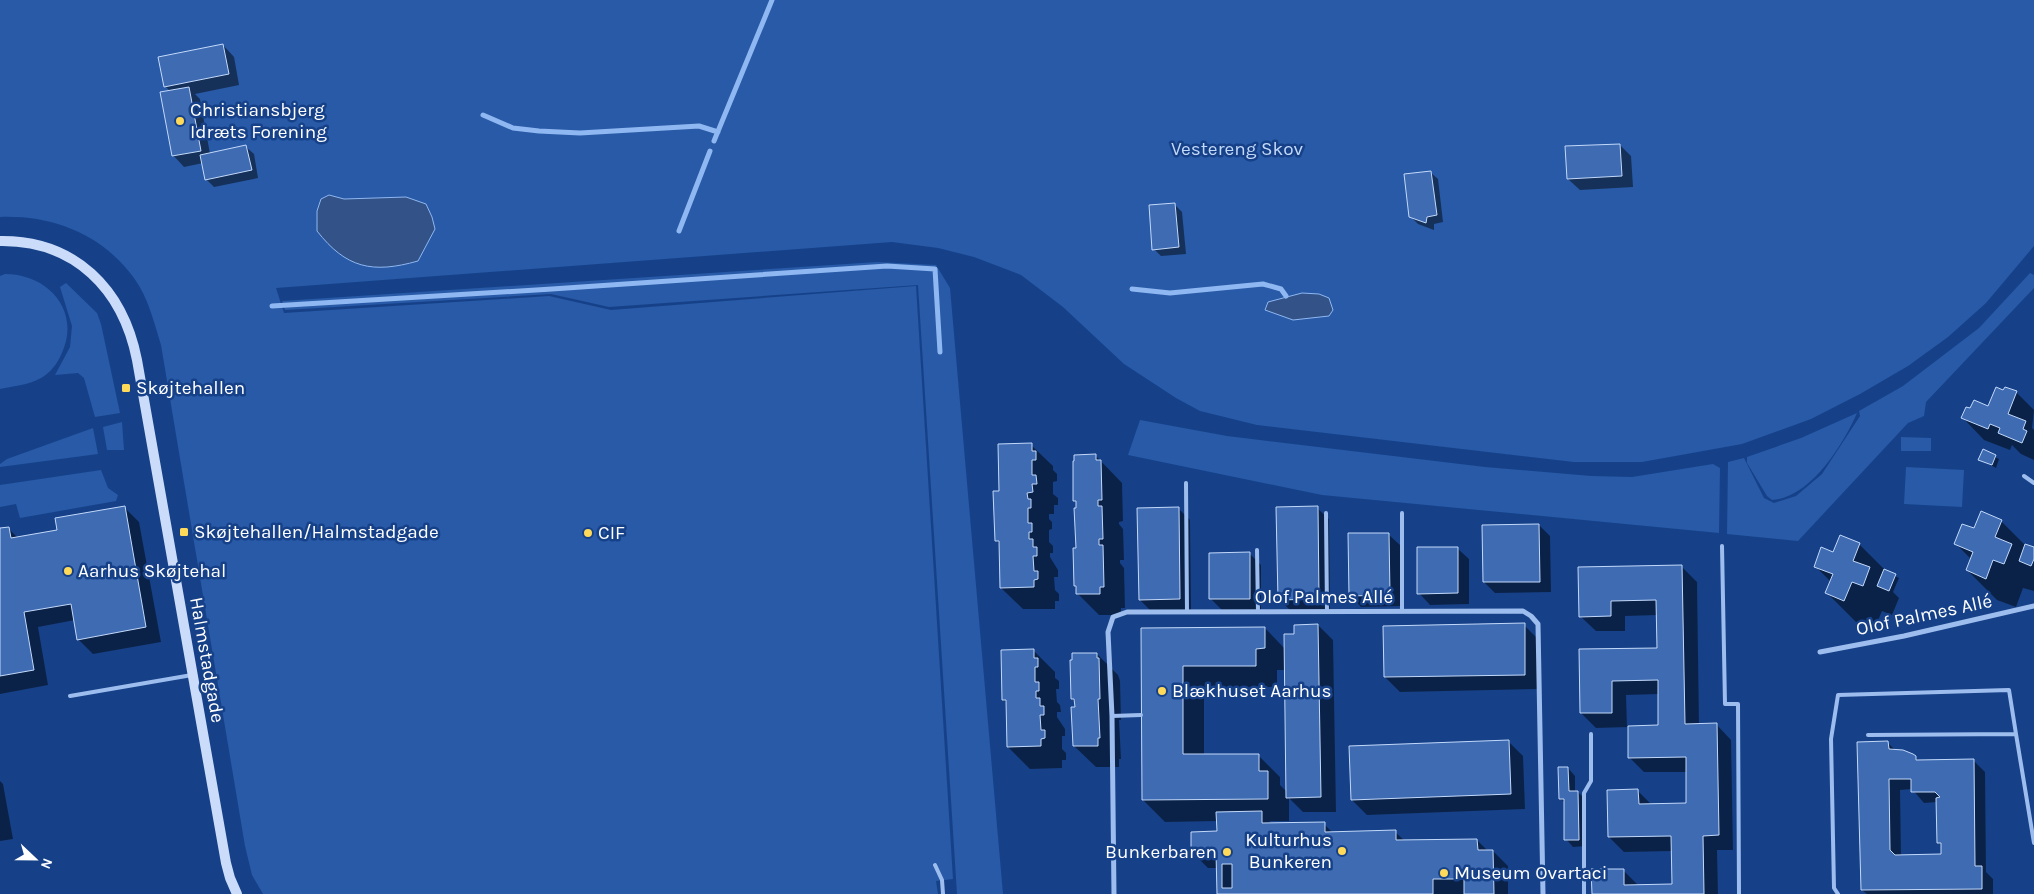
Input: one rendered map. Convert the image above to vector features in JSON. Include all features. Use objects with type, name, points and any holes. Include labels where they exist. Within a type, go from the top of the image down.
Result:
[{"type":"street","name":"Halmstadgade","points":[[0,240],[23,242],[50,248],[86,267],[106,288],[128,327],[137,360],[226,863],[230,878],[238,894]]},
{"type":"street","name":"Olof Palmes Allé","points":[[1820,652],[1904,636],[2034,606]]},
{"type":"street","name":"Olof Palmes Allé","points":[[1114,894],[1112,716],[1108,632],[1114,617],[1127,612],[1523,611],[1532,616],[1538,624],[1543,894]]},
{"type":"lane","points":[[2024,476],[2034,483]]},
{"type":"lane","points":[[1186,483],[1187,612]]},
{"type":"lane","points":[[1326,513],[1327,612]]},
{"type":"lane","points":[[1402,513],[1402,611]]},
{"type":"lane","points":[[1722,546],[1725,704],[1738,704],[1740,894]]},
{"type":"lane","points":[[1257,550],[1258,612]]},
{"type":"lane","points":[[70,696],[192,674]]},
{"type":"lane","points":[[1838,894],[1834,888],[1830,739],[1838,695],[2009,690],[2034,843]]},
{"type":"lane","points":[[1112,716],[1142,715]]},
{"type":"lane","points":[[1584,894],[1584,793],[1591,781],[1591,734]]},
{"type":"lane","points":[[1868,735],[2016,734]]},
{"type":"lane","points":[[935,865],[942,880],[943,894]]},
{"type":"green space","name":"Vestereng Skov","points":[[0,0],[2034,0],[2034,246],[1986,303],[1948,337],[1908,366],[1860,394],[1811,419],[1742,444],[1642,462],[1574,462],[1257,425],[1200,411],[1176,398],[1124,364],[1063,307],[1021,275],[974,257],[938,248],[892,242],[276,288],[284,313],[549,296],[611,310],[916,286],[953,879],[936,881],[938,894],[263,894],[252,875],[245,846],[161,345],[147,301],[139,285],[121,263],[91,239],[57,224],[19,217],[0,217]]},
{"type":"green space","points":[[877,262],[936,265],[950,288],[1003,894],[957,894],[918,285],[609,307],[551,294],[285,310],[282,301]]},
{"type":"green space","points":[[2030,273],[2034,275],[2034,288],[1926,402],[1924,416],[1908,423],[1798,541],[1727,534],[1728,462],[1744,458],[1764,498],[1774,503],[1796,496],[1822,474],[1860,416],[1859,411],[1903,386],[1979,328]]},
{"type":"green space","points":[[5,274],[21,276],[48,288],[64,310],[67,324],[66,339],[61,355],[50,371],[32,382],[0,389],[0,276]]},
{"type":"green space","points":[[66,283],[97,313],[120,413],[95,417],[84,378],[78,373],[55,375],[70,347],[72,326],[60,287]]},
{"type":"green space","points":[[1857,413],[1834,454],[1812,480],[1786,497],[1772,500],[1767,496],[1747,463],[1747,457],[1801,438]]},
{"type":"green space","points":[[1140,420],[1227,436],[1485,467],[1591,476],[1632,477],[1713,464],[1720,468],[1719,533],[1322,495],[1128,455]]},
{"type":"green space","points":[[122,422],[124,450],[107,450],[103,427]]},
{"type":"green space","points":[[93,428],[98,454],[0,467],[0,464],[7,459]]},
{"type":"green space","points":[[1901,437],[1931,438],[1931,451],[1901,451]]},
{"type":"green space","points":[[1906,467],[1964,470],[1962,507],[1904,504]]},
{"type":"green space","points":[[101,470],[108,488],[118,495],[116,501],[20,518],[16,504],[0,507],[0,485]]},
{"type":"shaded area","points":[[329,195],[344,199],[406,197],[426,204],[435,229],[418,261],[387,267],[361,265],[339,253],[317,231],[317,211],[321,199]]},
{"type":"shaded area","points":[[1302,293],[1319,294],[1329,298],[1333,310],[1329,316],[1293,320],[1265,310],[1268,302]]},
{"type":"building","points":[[223,44],[229,74],[164,87],[158,57]]},
{"type":"building","name":"Christiansbjerg Idræts Forening","points":[[189,87],[201,151],[172,156],[160,92]]},
{"type":"building","points":[[1620,144],[1622,176],[1567,179],[1565,146]]},
{"type":"building","points":[[246,145],[252,170],[205,180],[200,155]]},
{"type":"building","points":[[1431,171],[1437,215],[1427,217],[1426,223],[1409,217],[1404,174]]},
{"type":"building","points":[[1175,203],[1179,247],[1152,250],[1149,205]]},
{"type":"building","points":[[1996,387],[2003,390],[2005,387],[2017,391],[2008,414],[2026,421],[2023,429],[2027,431],[2022,443],[1998,433],[2000,428],[1990,424],[1988,429],[1961,418],[1966,407],[1970,408],[1974,400],[1988,406]]},
{"type":"building","points":[[1032,443],[1032,451],[1036,451],[1036,460],[1032,460],[1032,475],[1036,475],[1037,484],[1032,484],[1033,492],[1027,493],[1028,499],[1031,499],[1031,508],[1028,508],[1028,523],[1032,523],[1032,532],[1029,532],[1029,539],[1033,539],[1033,547],[1037,547],[1037,556],[1033,556],[1034,571],[1038,571],[1038,579],[1034,580],[1034,587],[1000,588],[999,541],[995,541],[993,491],[999,491],[998,444]]},
{"type":"building","points":[[1983,449],[1996,455],[1992,465],[1978,460]]},
{"type":"building","points":[[1096,454],[1096,460],[1101,460],[1102,500],[1098,500],[1098,506],[1102,506],[1103,539],[1099,539],[1099,545],[1103,545],[1104,587],[1100,587],[1100,594],[1076,594],[1073,548],[1076,548],[1074,508],[1076,508],[1076,501],[1073,501],[1073,461],[1074,455]]},
{"type":"building","name":"Aarhus Skøjtehal","points":[[125,506],[146,627],[77,640],[71,604],[24,612],[34,670],[0,676],[0,528],[9,527],[11,538],[57,530],[55,518]]},
{"type":"building","points":[[1318,506],[1319,599],[1278,600],[1276,507]]},
{"type":"building","points":[[1179,507],[1180,599],[1139,600],[1137,508]]},
{"type":"building","points":[[1981,511],[2002,520],[1995,537],[2012,544],[2004,564],[1993,560],[1986,579],[1966,570],[1973,552],[1954,544],[1962,524],[1974,528]]},
{"type":"building","points":[[1539,524],[1540,582],[1483,582],[1482,525]]},
{"type":"building","points":[[1348,533],[1389,533],[1390,595],[1349,596]]},
{"type":"building","points":[[1840,535],[1860,543],[1853,561],[1870,567],[1863,586],[1852,582],[1844,601],[1825,593],[1833,574],[1814,567],[1821,547],[1833,552]]},
{"type":"building","points":[[2025,544],[2034,547],[2034,559],[2031,566],[2019,561]]},
{"type":"building","points":[[1417,547],[1458,547],[1458,593],[1417,594]]},
{"type":"building","points":[[1250,552],[1250,599],[1209,599],[1209,553]]},
{"type":"building","points":[[1682,565],[1685,724],[1717,723],[1719,835],[1703,836],[1704,894],[1592,894],[1591,869],[1624,869],[1624,885],[1672,884],[1671,836],[1608,837],[1607,790],[1638,789],[1639,804],[1686,803],[1686,757],[1628,758],[1628,726],[1658,725],[1658,680],[1612,681],[1612,713],[1580,713],[1579,649],[1657,648],[1656,600],[1611,601],[1611,616],[1579,617],[1578,567]]},
{"type":"building","points":[[1884,569],[1896,574],[1889,591],[1877,586]]},
{"type":"building","points":[[1525,623],[1525,675],[1384,677],[1383,626]]},
{"type":"building","points":[[1318,624],[1321,797],[1286,798],[1284,634],[1294,634],[1294,625]]},
{"type":"building","name":"Blækhuset Aarhus","points":[[1265,627],[1265,648],[1256,649],[1256,666],[1183,666],[1183,754],[1259,754],[1259,771],[1268,771],[1268,799],[1142,800],[1141,628]]},
{"type":"building","points":[[1034,649],[1034,658],[1038,658],[1038,667],[1035,667],[1035,682],[1039,682],[1039,691],[1036,691],[1036,698],[1040,698],[1040,706],[1044,706],[1044,715],[1040,715],[1041,730],[1045,730],[1045,738],[1041,739],[1041,746],[1007,747],[1006,700],[1002,700],[1001,650]]},
{"type":"building","points":[[1072,653],[1097,653],[1097,658],[1099,658],[1100,699],[1098,699],[1100,738],[1098,738],[1098,746],[1073,746],[1071,707],[1075,707],[1074,699],[1071,699],[1070,660],[1072,660]]},
{"type":"building","points":[[1509,740],[1511,794],[1351,800],[1349,746]]},
{"type":"building","points":[[1888,741],[1889,749],[1903,750],[1913,754],[1916,756],[1916,760],[1974,759],[1975,866],[1982,866],[1982,889],[1861,890],[1857,742]],"holes":[[[1889,779],[1911,779],[1911,792],[1935,792],[1940,797],[1936,798],[1937,843],[1941,843],[1941,854],[1895,855],[1890,850]]]},
{"type":"building","points":[[1558,767],[1568,767],[1569,791],[1578,791],[1579,840],[1564,840],[1564,799],[1559,799]]},
{"type":"building","name":"Kulturhus Bunkeren","points":[[1262,811],[1262,823],[1325,822],[1325,832],[1396,830],[1396,840],[1477,839],[1478,850],[1493,850],[1494,894],[1464,894],[1464,879],[1433,879],[1433,894],[1217,894],[1216,853],[1191,853],[1191,832],[1217,831],[1216,812]],"holes":[[[1222,864],[1232,864],[1232,888],[1222,888]]]},
{"type":"waterway","points":[[714,141],[772,0]]},
{"type":"waterway","points":[[483,115],[513,128],[539,131],[580,133],[699,126],[718,132]]},
{"type":"waterway","points":[[679,231],[710,151]]},
{"type":"waterway","points":[[272,306],[887,266],[935,269],[940,352]]},
{"type":"waterway","points":[[1132,289],[1170,293],[1263,284],[1281,289],[1286,296]]},
{"type":"place","name":"Christiansbjerg Idræts Forening","points":[[180,121]]},
{"type":"place","name":"Skøjtehallen","points":[[126,388]]},
{"type":"place","name":"Skøjtehallen/Halmstadgade","points":[[184,532]]},
{"type":"place","name":"CIF","points":[[588,533]]},
{"type":"place","name":"Aarhus Skøjtehal","points":[[68,571]]},
{"type":"place","name":"Blækhuset Aarhus","points":[[1162,691]]},
{"type":"place","name":"Kulturhus Bunkeren","points":[[1342,851]]},
{"type":"place","name":"Bunkerbaren","points":[[1227,852]]},
{"type":"place","name":"Museum Ovartaci","points":[[1444,873]]}]
